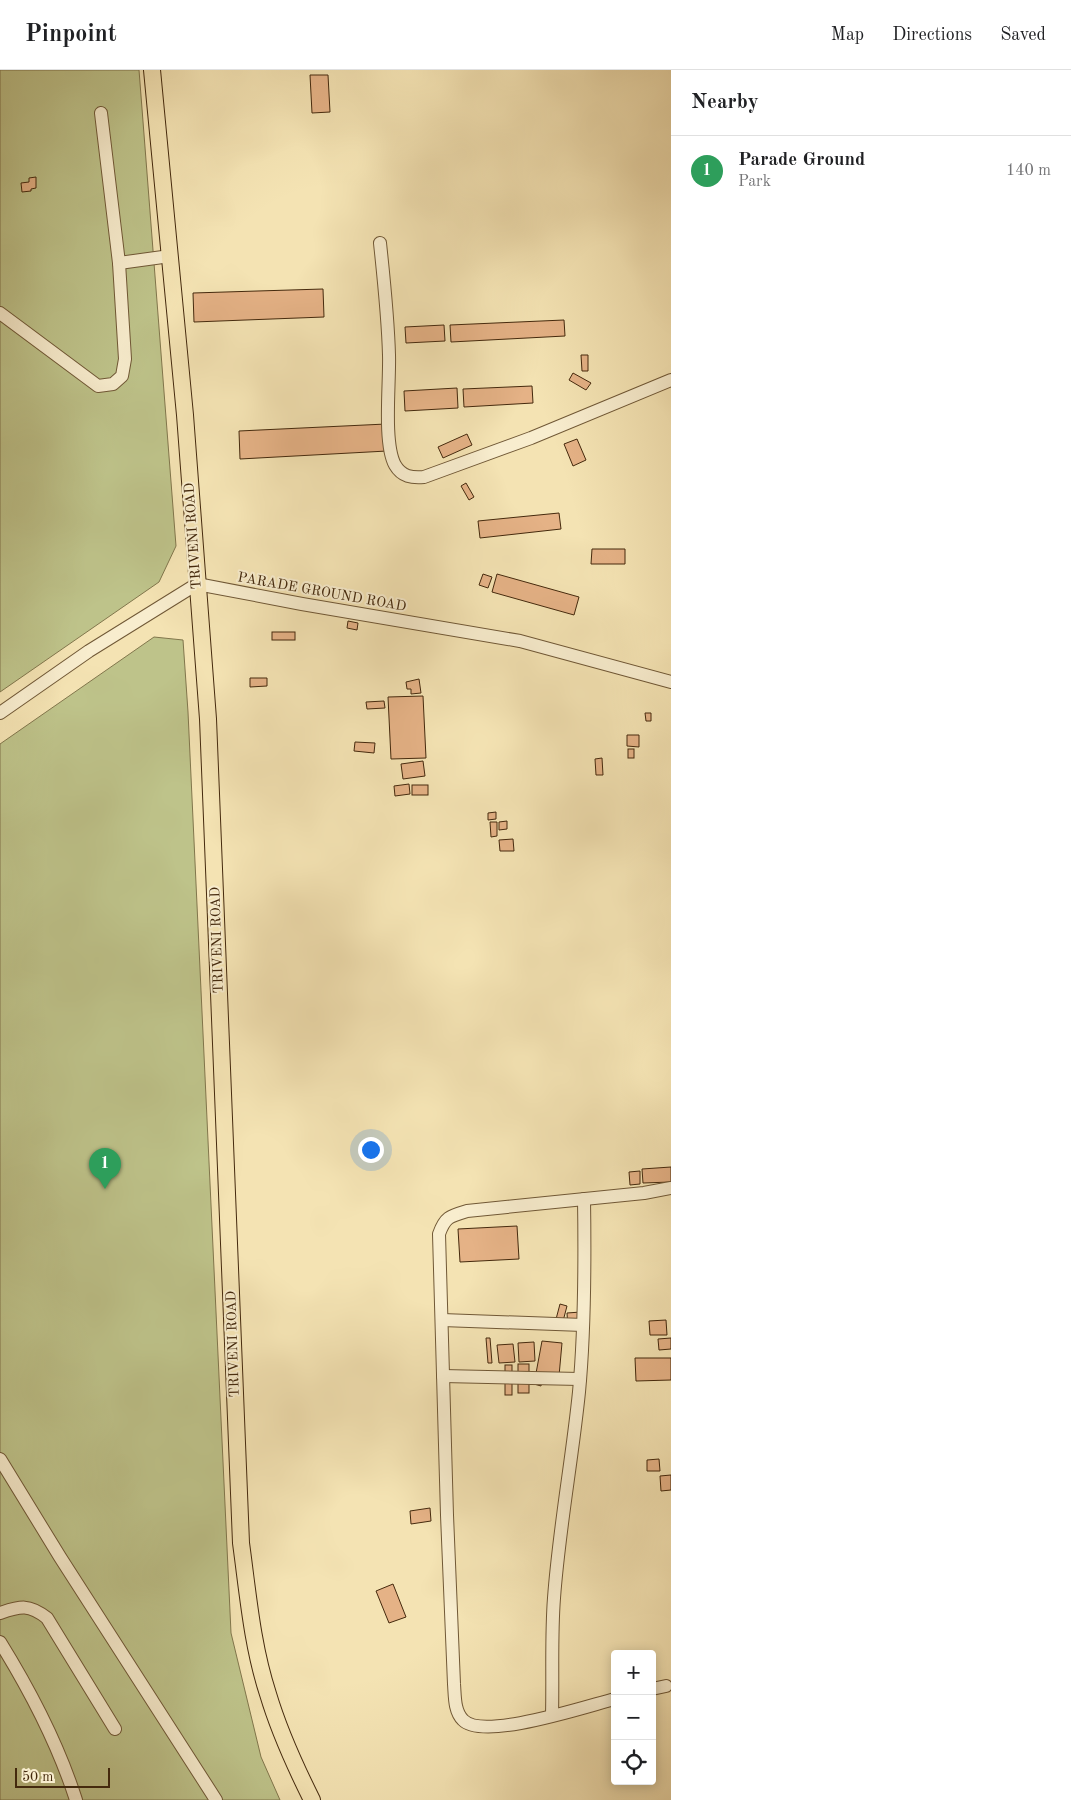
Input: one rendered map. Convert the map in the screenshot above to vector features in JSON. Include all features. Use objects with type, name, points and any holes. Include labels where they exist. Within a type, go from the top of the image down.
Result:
[{"type":"main road","name":"TRIVENI ROAD","points":[[152,70],[185,415],[208,729],[241,1543],[251,1622],[268,1693],[295,1766],[312,1800]]},
{"type":"street","points":[[0,313],[98,386],[113,384],[122,376],[125,360],[120,263],[101,113]]},
{"type":"street","points":[[380,243],[387,304],[389,356],[388,449],[395,465],[402,474],[411,478],[424,477],[531,438],[671,380]]},
{"type":"street","points":[[120,263],[170,256]]},
{"type":"street","points":[[0,713],[89,651],[197,584]]},
{"type":"street","name":"PARADE GROUND ROAD","points":[[197,584],[520,642],[671,682]]},
{"type":"street","points":[[611,1700],[505,1727],[470,1725],[462,1720],[457,1708],[454,1684],[447,1525],[439,1234],[443,1222],[450,1216],[467,1211],[644,1193],[671,1188]]},
{"type":"street","points":[[552,1715],[554,1599],[580,1378],[583,1324],[584,1199]]},
{"type":"street","points":[[442,1320],[583,1324]]},
{"type":"street","points":[[443,1376],[580,1378]]},
{"type":"street","points":[[0,1459],[60,1557],[216,1800]]},
{"type":"street","points":[[0,1613],[25,1606],[36,1609],[47,1618],[115,1729]]},
{"type":"street","points":[[0,1642],[23,1679],[48,1728],[76,1800]]},
{"type":"street","points":[[656,1688],[666,1686]]},
{"type":"green space","points":[[0,70],[139,70],[176,546],[159,582],[0,692]]},
{"type":"green space","points":[[154,637],[183,640],[188,712],[231,1633],[261,1757],[280,1800],[0,1800],[0,744]]},
{"type":"building","points":[[310,75],[328,75],[330,112],[312,113]]},
{"type":"building","points":[[36,177],[36,188],[31,189],[31,191],[22,192],[21,183],[29,182],[29,178]]},
{"type":"building","points":[[323,289],[324,317],[194,322],[193,293]]},
{"type":"building","points":[[564,320],[565,336],[451,342],[450,325]]},
{"type":"building","points":[[444,325],[445,341],[406,343],[405,327]]},
{"type":"building","points":[[581,355],[588,355],[588,371],[582,371]]},
{"type":"building","points":[[573,373],[591,383],[586,390],[569,380]]},
{"type":"building","points":[[532,386],[533,403],[464,407],[463,389]]},
{"type":"building","points":[[457,388],[458,408],[405,411],[404,391]]},
{"type":"building","points":[[386,424],[387,451],[240,459],[239,431]]},
{"type":"building","points":[[467,434],[472,445],[443,458],[438,447]]},
{"type":"building","points":[[577,439],[586,460],[573,466],[564,444]]},
{"type":"building","points":[[466,483],[474,497],[469,500],[461,486]]},
{"type":"building","points":[[559,513],[561,529],[480,538],[478,521]]},
{"type":"building","points":[[592,549],[625,549],[625,564],[591,564]]},
{"type":"building","points":[[483,574],[492,577],[488,588],[479,585]]},
{"type":"building","points":[[497,574],[579,597],[574,615],[492,592]]},
{"type":"building","points":[[348,621],[358,623],[357,630],[347,628]]},
{"type":"building","points":[[272,632],[295,632],[295,640],[272,640]]},
{"type":"building","points":[[250,678],[267,678],[267,686],[250,687]]},
{"type":"building","points":[[419,679],[421,693],[411,694],[411,689],[407,689],[406,682]]},
{"type":"building","points":[[423,696],[426,758],[391,759],[388,697]]},
{"type":"building","points":[[384,701],[385,708],[367,709],[366,702]]},
{"type":"building","points":[[645,713],[651,713],[651,721],[646,721]]},
{"type":"building","points":[[627,735],[639,735],[639,747],[627,746]]},
{"type":"building","points":[[355,742],[375,743],[374,753],[354,751]]},
{"type":"building","points":[[628,749],[634,749],[634,758],[628,758]]},
{"type":"building","points":[[602,758],[603,775],[596,775],[595,759]]},
{"type":"building","points":[[423,761],[425,776],[403,779],[401,764]]},
{"type":"building","points":[[409,784],[410,794],[395,796],[394,786]]},
{"type":"building","points":[[412,785],[428,785],[428,795],[412,795]]},
{"type":"building","points":[[496,812],[496,819],[488,820],[488,813]]},
{"type":"building","points":[[507,821],[507,829],[499,830],[499,822]]},
{"type":"building","points":[[490,822],[497,822],[497,836],[491,837]]},
{"type":"building","points":[[513,839],[514,851],[500,851],[499,840]]},
{"type":"building","points":[[671,1167],[671,1182],[643,1183],[642,1169]]},
{"type":"building","points":[[640,1171],[640,1184],[630,1185],[629,1172]]},
{"type":"building","points":[[517,1226],[519,1259],[460,1262],[458,1229]]},
{"type":"building","points":[[560,1304],[567,1306],[562,1325],[555,1323]]},
{"type":"building","points":[[581,1312],[582,1328],[568,1329],[567,1313]]},
{"type":"building","points":[[666,1320],[667,1335],[650,1335],[649,1321]]},
{"type":"building","points":[[486,1338],[490,1338],[492,1363],[488,1363]]},
{"type":"building","points":[[671,1338],[671,1349],[659,1350],[658,1339]]},
{"type":"building","points":[[542,1341],[562,1343],[559,1376],[543,1374],[541,1386],[534,1384]]},
{"type":"building","points":[[534,1342],[535,1361],[519,1362],[518,1343]]},
{"type":"building","points":[[513,1344],[515,1362],[499,1363],[497,1345]]},
{"type":"building","points":[[635,1358],[671,1358],[671,1380],[636,1381]]},
{"type":"building","points":[[518,1364],[529,1364],[529,1393],[518,1393]]},
{"type":"building","points":[[505,1365],[512,1365],[512,1395],[505,1395]]},
{"type":"building","points":[[659,1459],[660,1471],[647,1471],[647,1460]]},
{"type":"building","points":[[671,1475],[671,1490],[661,1491],[660,1476]]},
{"type":"building","points":[[430,1508],[431,1521],[411,1524],[410,1511]]},
{"type":"building","points":[[393,1584],[406,1617],[389,1623],[376,1591]]},
{"type":"place","name":"Parade Ground","points":[[105,1189]]}]
